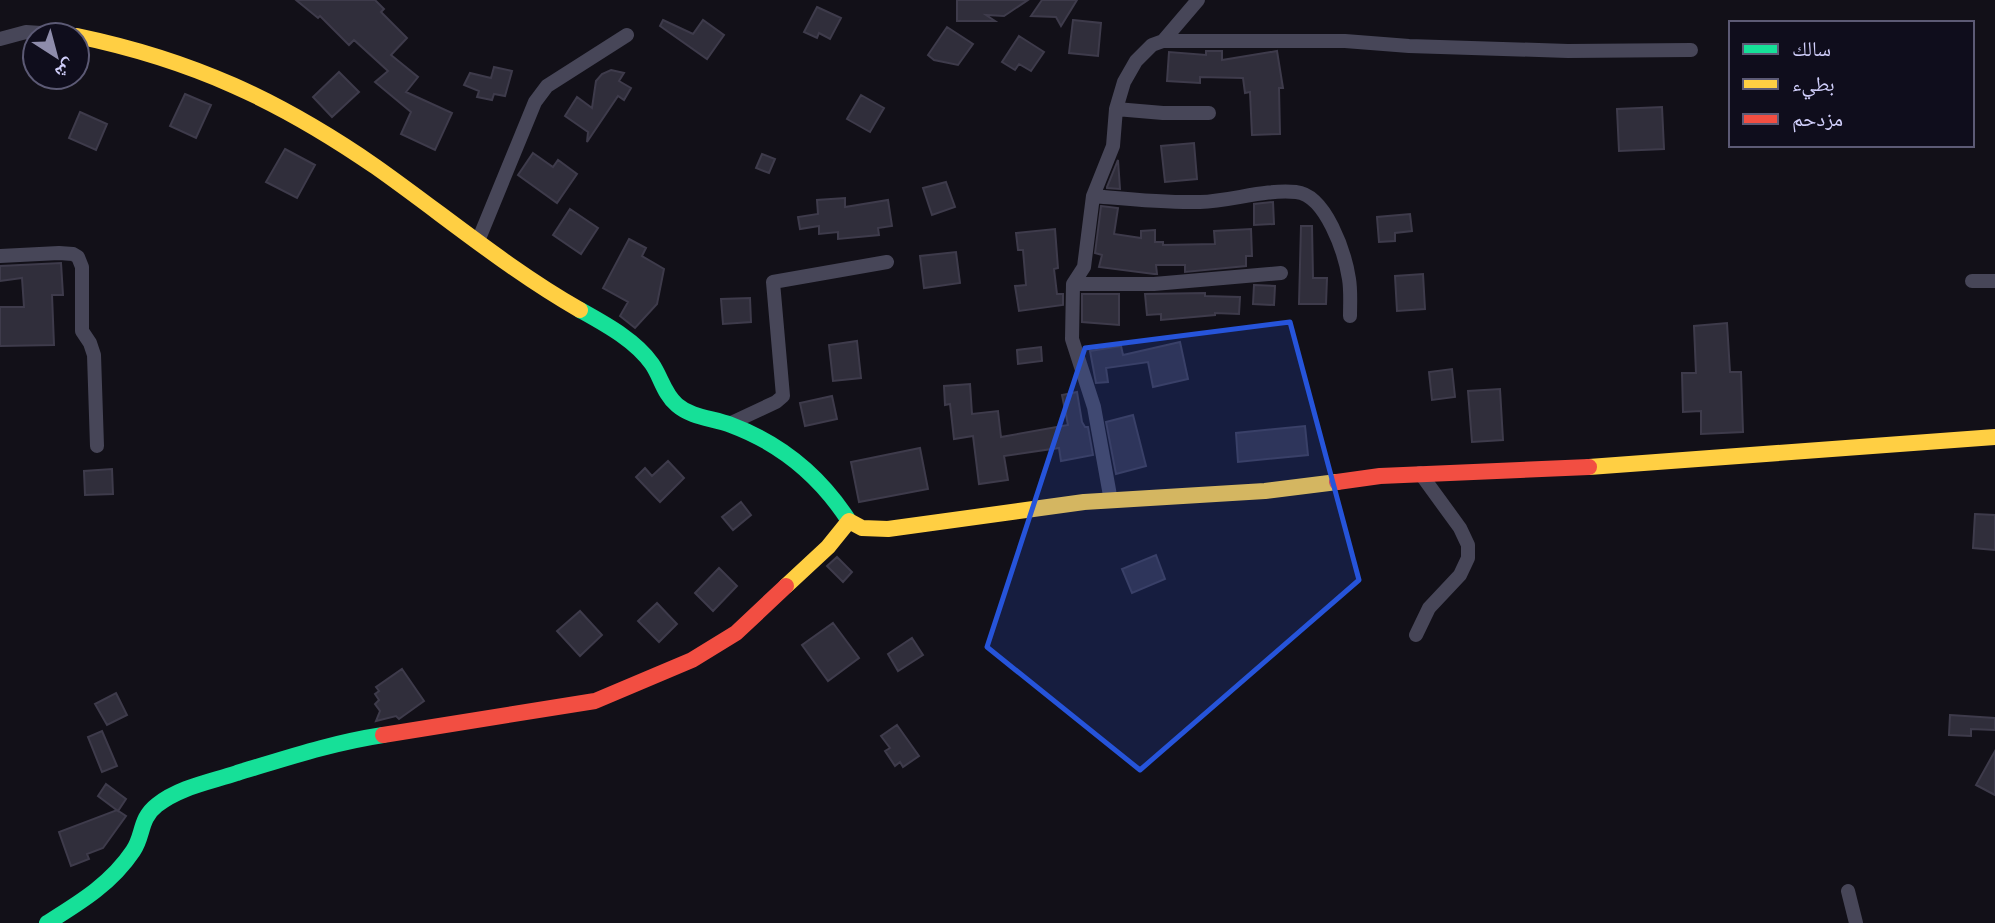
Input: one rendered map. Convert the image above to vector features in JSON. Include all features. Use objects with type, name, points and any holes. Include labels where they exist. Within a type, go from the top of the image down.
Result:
[{"type":"street","points":[[1163,41],[1198,0]]},
{"type":"street","points":[[0,39],[21,33]]},
{"type":"street","points":[[478,241],[535,102],[547,86],[627,35]]},
{"type":"street","points":[[91,40],[168,59],[205,72],[319,130],[379,167],[532,281],[623,336],[638,348],[654,366],[670,399],[681,409],[746,430],[804,465],[821,480],[849,521],[862,528],[888,529],[1084,502],[1265,491],[1420,472],[1564,469],[1995,437]]},
{"type":"street","points":[[1111,501],[1094,407],[1072,339],[1073,284],[1084,267],[1093,197],[1113,146],[1116,109],[1124,82],[1136,61],[1152,45],[1163,41],[1345,41],[1409,46],[1568,51],[1691,50]]},
{"type":"street","points":[[1116,109],[1209,113]]},
{"type":"street","points":[[1093,197],[1201,202],[1294,192],[1306,194],[1319,203],[1345,260],[1350,316]]},
{"type":"street","points":[[0,256],[59,253],[78,257],[82,267],[82,331],[94,355],[97,446]]},
{"type":"street","points":[[729,424],[776,402],[783,396],[773,282],[887,262]]},
{"type":"street","points":[[1073,284],[1154,284],[1281,273]]},
{"type":"street","points":[[1972,281],[1995,281]]},
{"type":"street","points":[[1416,635],[1429,608],[1460,575],[1468,558],[1468,545],[1460,528],[1420,472]]},
{"type":"street","points":[[50,922],[94,893],[115,874],[135,849],[144,819],[157,806],[183,790],[338,742],[557,709],[595,701],[648,680],[692,660],[736,633],[828,547],[849,521]]},
{"type":"street","points":[[1848,891],[1856,923]]},
{"type":"highlighted area","points":[[1290,322],[1359,580],[1140,770],[987,647],[1085,348]]},
{"type":"building","points":[[296,0],[375,0],[384,9],[381,12],[407,38],[391,55],[418,77],[406,92],[452,113],[435,150],[401,134],[411,112],[375,82],[388,71],[354,40],[349,45],[320,16],[318,18]]},
{"type":"building","points":[[957,0],[1028,0],[1004,16],[986,15],[995,21],[957,21]]},
{"type":"building","points":[[1042,0],[1077,0],[1061,26],[1056,17],[1031,16]]},
{"type":"building","points":[[817,7],[841,18],[830,39],[819,33],[817,38],[804,32]]},
{"type":"building","points":[[663,20],[693,34],[703,20],[724,35],[707,59],[660,26]]},
{"type":"building","points":[[1073,20],[1101,23],[1098,56],[1069,53]]},
{"type":"building","points":[[947,27],[973,44],[958,65],[934,60],[928,55]]},
{"type":"building","points":[[1019,36],[1044,52],[1031,71],[1019,64],[1015,70],[1002,62]]},
{"type":"building","points":[[1206,51],[1222,51],[1222,60],[1277,51],[1283,88],[1279,88],[1280,134],[1252,135],[1250,92],[1245,93],[1243,78],[1200,77],[1200,83],[1167,81],[1169,52],[1206,55]]},
{"type":"building","points":[[494,67],[512,71],[505,96],[494,94],[492,100],[477,97],[479,91],[464,85],[470,73],[491,78]]},
{"type":"building","points":[[611,70],[624,73],[619,81],[631,88],[624,100],[618,96],[587,142],[588,132],[565,116],[577,97],[592,108],[596,81]]},
{"type":"building","points":[[339,72],[359,92],[332,117],[313,97]]},
{"type":"building","points":[[185,94],[211,105],[196,138],[170,126]]},
{"type":"building","points":[[861,95],[884,108],[870,132],[847,119]]},
{"type":"building","points":[[1662,107],[1664,149],[1619,151],[1617,109]]},
{"type":"building","points":[[80,112],[107,124],[96,150],[69,138]]},
{"type":"building","points":[[1194,143],[1197,179],[1165,182],[1161,146]]},
{"type":"building","points":[[285,149],[315,165],[297,198],[266,182]]},
{"type":"building","points":[[533,153],[553,167],[558,160],[577,174],[557,203],[518,175]]},
{"type":"building","points":[[762,154],[775,159],[769,173],[756,168]]},
{"type":"building","points":[[1118,160],[1120,189],[1107,188],[1107,187]]},
{"type":"building","points":[[946,182],[955,207],[932,215],[923,188]]},
{"type":"building","points":[[845,198],[845,207],[888,200],[892,226],[878,228],[879,235],[838,239],[838,232],[819,234],[819,226],[800,229],[798,217],[818,214],[817,200]]},
{"type":"building","points":[[1273,202],[1274,224],[1254,225],[1254,204]]},
{"type":"building","points":[[1101,206],[1118,208],[1114,234],[1141,238],[1141,231],[1155,230],[1155,242],[1163,242],[1163,245],[1215,244],[1214,231],[1251,229],[1252,256],[1246,256],[1246,266],[1185,272],[1185,265],[1156,265],[1157,274],[1099,267],[1102,255],[1095,253]]},
{"type":"building","points":[[570,209],[598,228],[581,254],[553,235]]},
{"type":"building","points":[[1410,214],[1412,231],[1395,233],[1395,241],[1379,242],[1377,217]]},
{"type":"building","points":[[1301,226],[1312,226],[1313,278],[1327,278],[1326,304],[1299,304]]},
{"type":"building","points":[[1055,229],[1058,268],[1054,269],[1057,294],[1063,294],[1063,305],[1019,311],[1015,286],[1026,285],[1023,250],[1018,250],[1016,233]]},
{"type":"building","points":[[629,239],[646,248],[642,256],[664,269],[657,304],[635,328],[620,316],[628,302],[603,288]]},
{"type":"building","points":[[956,252],[960,283],[924,288],[920,256]]},
{"type":"building","points":[[61,263],[63,295],[52,295],[54,345],[0,346],[0,307],[24,307],[22,278],[0,281],[0,266]]},
{"type":"building","points":[[1423,274],[1425,309],[1397,311],[1395,276]]},
{"type":"building","points":[[1254,285],[1275,286],[1274,305],[1253,304]]},
{"type":"building","points":[[1205,293],[1205,296],[1240,297],[1239,314],[1215,313],[1161,320],[1161,314],[1147,315],[1145,294]]},
{"type":"building","points":[[1082,294],[1119,294],[1119,325],[1082,322]]},
{"type":"building","points":[[750,298],[751,322],[723,324],[721,299]]},
{"type":"building","points":[[1727,323],[1730,372],[1741,372],[1743,432],[1701,434],[1701,411],[1683,412],[1682,373],[1696,373],[1694,326]]},
{"type":"building","points":[[857,341],[861,378],[833,381],[829,345]]},
{"type":"building","points":[[1180,342],[1188,379],[1153,387],[1148,362],[1106,368],[1108,382],[1096,383],[1090,351],[1121,346],[1123,355]]},
{"type":"building","points":[[1041,347],[1042,361],[1018,364],[1017,350]]},
{"type":"building","points":[[1452,369],[1455,397],[1432,400],[1429,372]]},
{"type":"building","points":[[970,384],[972,414],[998,411],[1001,437],[1068,425],[1062,395],[1077,392],[1082,422],[1088,427],[1093,455],[1061,461],[1059,448],[1004,456],[1008,480],[979,484],[973,436],[954,439],[950,404],[945,405],[944,386]]},
{"type":"building","points":[[1500,389],[1503,440],[1472,442],[1468,391]]},
{"type":"building","points":[[832,396],[837,419],[805,426],[800,403]]},
{"type":"building","points":[[1133,415],[1146,466],[1116,474],[1106,422]]},
{"type":"building","points":[[1305,426],[1308,455],[1238,462],[1236,433]]},
{"type":"building","points":[[920,448],[928,489],[859,502],[851,462]]},
{"type":"building","points":[[668,461],[684,478],[660,502],[636,477],[645,468],[652,476]]},
{"type":"building","points":[[112,469],[113,494],[85,495],[84,471]]},
{"type":"building","points":[[741,502],[751,515],[733,530],[722,517]]},
{"type":"building","points":[[1975,514],[1995,515],[1995,550],[1973,548]]},
{"type":"building","points":[[1156,555],[1165,579],[1132,593],[1122,569]]},
{"type":"building","points":[[837,557],[852,572],[843,582],[827,566]]},
{"type":"building","points":[[719,568],[737,586],[713,611],[695,593]]},
{"type":"building","points":[[657,603],[677,624],[659,642],[638,621]]},
{"type":"building","points":[[580,611],[602,635],[580,656],[557,631]]},
{"type":"building","points":[[833,623],[859,658],[828,681],[802,645]]},
{"type":"building","points":[[912,638],[923,655],[898,671],[888,654]]},
{"type":"building","points":[[402,669],[424,701],[399,719],[396,716],[376,721],[380,711],[375,704],[379,700],[375,694],[379,691],[376,687]]},
{"type":"building","points":[[116,693],[127,715],[107,725],[95,704]]},
{"type":"building","points":[[1950,715],[1995,718],[1995,730],[1971,729],[1971,736],[1949,735]]},
{"type":"building","points":[[897,725],[919,756],[903,767],[900,762],[895,766],[885,751],[890,748],[881,736]]},
{"type":"building","points":[[102,731],[117,766],[102,772],[88,737]]},
{"type":"building","points":[[1995,751],[1995,795],[1976,785]]},
{"type":"building","points":[[106,784],[126,799],[118,811],[98,796]]},
{"type":"building","points":[[117,810],[126,816],[103,848],[87,854],[89,859],[71,866],[59,832]]},
{"type":"traffic: fast","points":[[580,310],[637,347],[652,364],[669,396],[677,405],[696,415],[750,433],[783,452],[812,476],[849,521]]},
{"type":"traffic: fast","points":[[47,923],[94,892],[115,873],[133,851],[151,810],[166,799],[196,786],[291,756],[383,735]]},
{"type":"traffic: slow","points":[[91,39],[197,70],[269,102],[376,167],[502,259],[580,310]]},
{"type":"traffic: slow","points":[[1589,467],[1995,437]]},
{"type":"traffic: slow","points":[[786,586],[828,547],[849,521],[862,528],[888,529],[1084,502],[1265,491],[1337,482]]},
{"type":"traffic: jam","points":[[1337,482],[1380,476],[1589,467]]},
{"type":"traffic: jam","points":[[383,735],[595,701],[692,660],[736,633],[786,586]]}]
